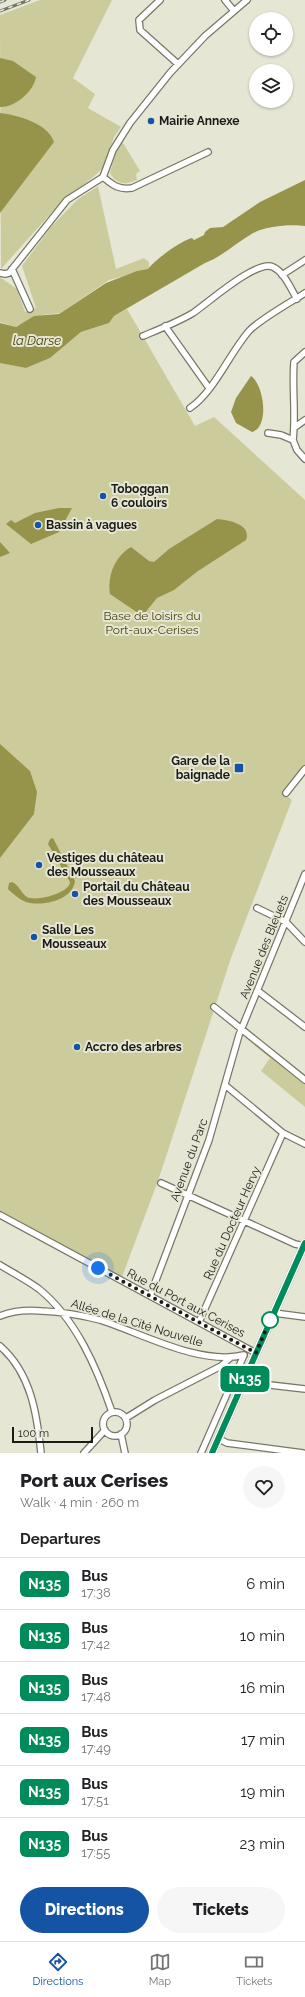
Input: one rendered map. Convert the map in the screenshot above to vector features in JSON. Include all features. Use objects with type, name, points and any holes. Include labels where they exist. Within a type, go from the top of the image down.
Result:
[{"type":"main road","points":[[212,1453],[305,1245]]},
{"type":"street","points":[[160,0],[139,20],[140,30],[178,64]]},
{"type":"street","points":[[225,0],[234,10]]},
{"type":"street","points":[[0,273],[5,274],[12,269],[67,200],[102,177],[113,150],[130,123],[178,64],[234,10],[247,0]]},
{"type":"street","points":[[102,177],[116,187],[123,189],[132,188],[208,152]]},
{"type":"street","points":[[282,275],[305,260]]},
{"type":"street","points":[[143,336],[193,312],[250,272],[264,265],[274,267],[282,275],[297,299]]},
{"type":"street","points":[[12,269],[30,309]]},
{"type":"street","points":[[190,408],[201,401],[250,330],[305,293]]},
{"type":"street","points":[[165,326],[209,388]]},
{"type":"street","points":[[305,352],[294,362],[292,385],[295,427],[293,440],[297,450],[305,459]]},
{"type":"street","points":[[295,427],[305,420]]},
{"type":"street","points":[[268,433],[281,435],[293,440]]},
{"type":"street","points":[[286,793],[305,769]]},
{"type":"street","name":"Avenue des Bleuets","points":[[242,1029],[305,874]]},
{"type":"street","points":[[257,908],[286,922],[305,942]]},
{"type":"street","points":[[258,991],[305,1027]]},
{"type":"street","points":[[214,1006],[305,1080]]},
{"type":"street","name":"Avenue du Parc","points":[[150,1296],[209,1140],[242,1029]]},
{"type":"street","points":[[225,1085],[283,1133],[305,1144]]},
{"type":"street","name":"Rue du Docteur Hervy","points":[[200,1322],[283,1133]]},
{"type":"street","points":[[161,1183],[295,1244],[305,1245]]},
{"type":"street","name":"Rue du Port aux Cerises","points":[[0,1215],[256,1353]]},
{"type":"street","points":[[0,1265],[39,1289],[62,1312],[90,1359],[112,1412]]},
{"type":"street","name":"Allée de la Cité Nouvelle","points":[[0,1316],[32,1310],[62,1312],[100,1320],[175,1348],[230,1358],[244,1355],[201,1453]]},
{"type":"street","points":[[274,1313],[305,1317]]},
{"type":"street","points":[[0,1346],[16,1364],[26,1382],[37,1420],[41,1453]]},
{"type":"street","points":[[126,1418],[155,1400],[221,1366],[230,1358]]},
{"type":"street","points":[[244,1382],[305,1389]]},
{"type":"street","points":[[84,1453],[105,1430],[105,1420],[112,1412],[118,1411],[126,1418]]},
{"type":"street","points":[[125,1453],[122,1434],[125,1430],[126,1418]]},
{"type":"street","points":[[105,1430],[112,1436],[122,1434]]},
{"type":"street","points":[[218,1439],[227,1443],[303,1453]]},
{"type":"green space","points":[[40,0],[112,0],[73,78],[95,94],[88,108],[121,127],[114,137],[103,168],[61,202],[1,269],[0,15]]},
{"type":"green space","points":[[122,141],[140,171],[136,174],[137,180],[129,183],[118,182],[110,173],[116,151]]},
{"type":"green space","points":[[98,186],[116,269],[144,258],[149,262],[149,269],[109,280],[60,313],[42,315],[15,327],[0,322],[0,277],[17,289],[25,312],[36,308],[22,266],[51,227],[77,200]]},
{"type":"green space","name":"Base de loisirs du Port-aux-Cerises","points":[[127,309],[195,426],[214,417],[305,500],[305,764],[283,793],[292,800],[231,958],[159,1178],[122,1277],[97,1264],[39,1240],[0,1218],[0,363],[26,368],[50,358],[81,332],[109,323],[114,316]]},
{"type":"green space","points":[[243,1032],[305,1083],[305,1107],[261,1071],[270,1058],[243,1036]]},
{"type":"water","points":[[0,58],[13,61],[36,77],[32,88],[23,98],[6,107],[0,107]]},
{"type":"water","points":[[0,113],[23,118],[39,125],[51,135],[54,142],[0,213]]},
{"type":"water","name":"la Darse","points":[[305,180],[305,226],[279,226],[253,233],[218,257],[114,316],[109,323],[81,332],[50,358],[26,368],[0,363],[0,323],[16,327],[34,316],[59,314],[106,283],[137,271],[148,269],[162,256],[181,243],[192,238],[194,240],[204,235],[210,228],[223,227],[260,202]]},
{"type":"water","points":[[251,376],[256,381],[259,388],[263,406],[261,422],[258,429],[252,432],[236,423],[231,412],[236,398]]},
{"type":"water","name":"Bassin à vagues","points":[[59,508],[72,508],[59,532],[31,544],[6,524],[11,520],[15,523],[35,513]]},
{"type":"water","points":[[217,519],[227,520],[238,524],[246,530],[246,540],[198,571],[174,590],[157,598],[144,614],[138,613],[110,594],[109,587],[113,567],[125,551],[131,547],[149,561],[154,562],[169,549]]},
{"type":"water","points":[[0,542],[10,553],[0,557]]},
{"type":"water","points":[[0,744],[30,771],[37,792],[34,814],[0,858]]},
{"type":"water","points":[[53,838],[75,881],[73,888],[63,897],[48,903],[40,904],[26,902],[8,889],[9,883],[14,883],[27,897],[31,898],[52,896],[65,890],[69,886],[70,882],[48,844],[50,839]]},
{"type":"railway","points":[[0,2],[5,0]]},
{"type":"railway","points":[[0,11],[29,0]]},
{"type":"bus line","name":"N135","points":[[212,1453],[305,1243]]},
{"type":"place","name":"Mairie Annexe","points":[[151,121]]},
{"type":"place","name":"Toboggan 6 couloirs","points":[[103,496]]},
{"type":"place","name":"Bassin à vagues","points":[[38,525]]},
{"type":"place","name":"Gare de la baignade","points":[[239,768]]},
{"type":"place","name":"Vestiges du château des Mousseaux","points":[[39,865]]},
{"type":"place","name":"Portail du Château des Mousseaux","points":[[75,894]]},
{"type":"place","name":"Salle Les Mousseaux","points":[[34,937]]},
{"type":"place","name":"Accro des arbres","points":[[77,1047]]},
{"type":"route","points":[[98,1268],[256,1353],[270,1320]]}]
